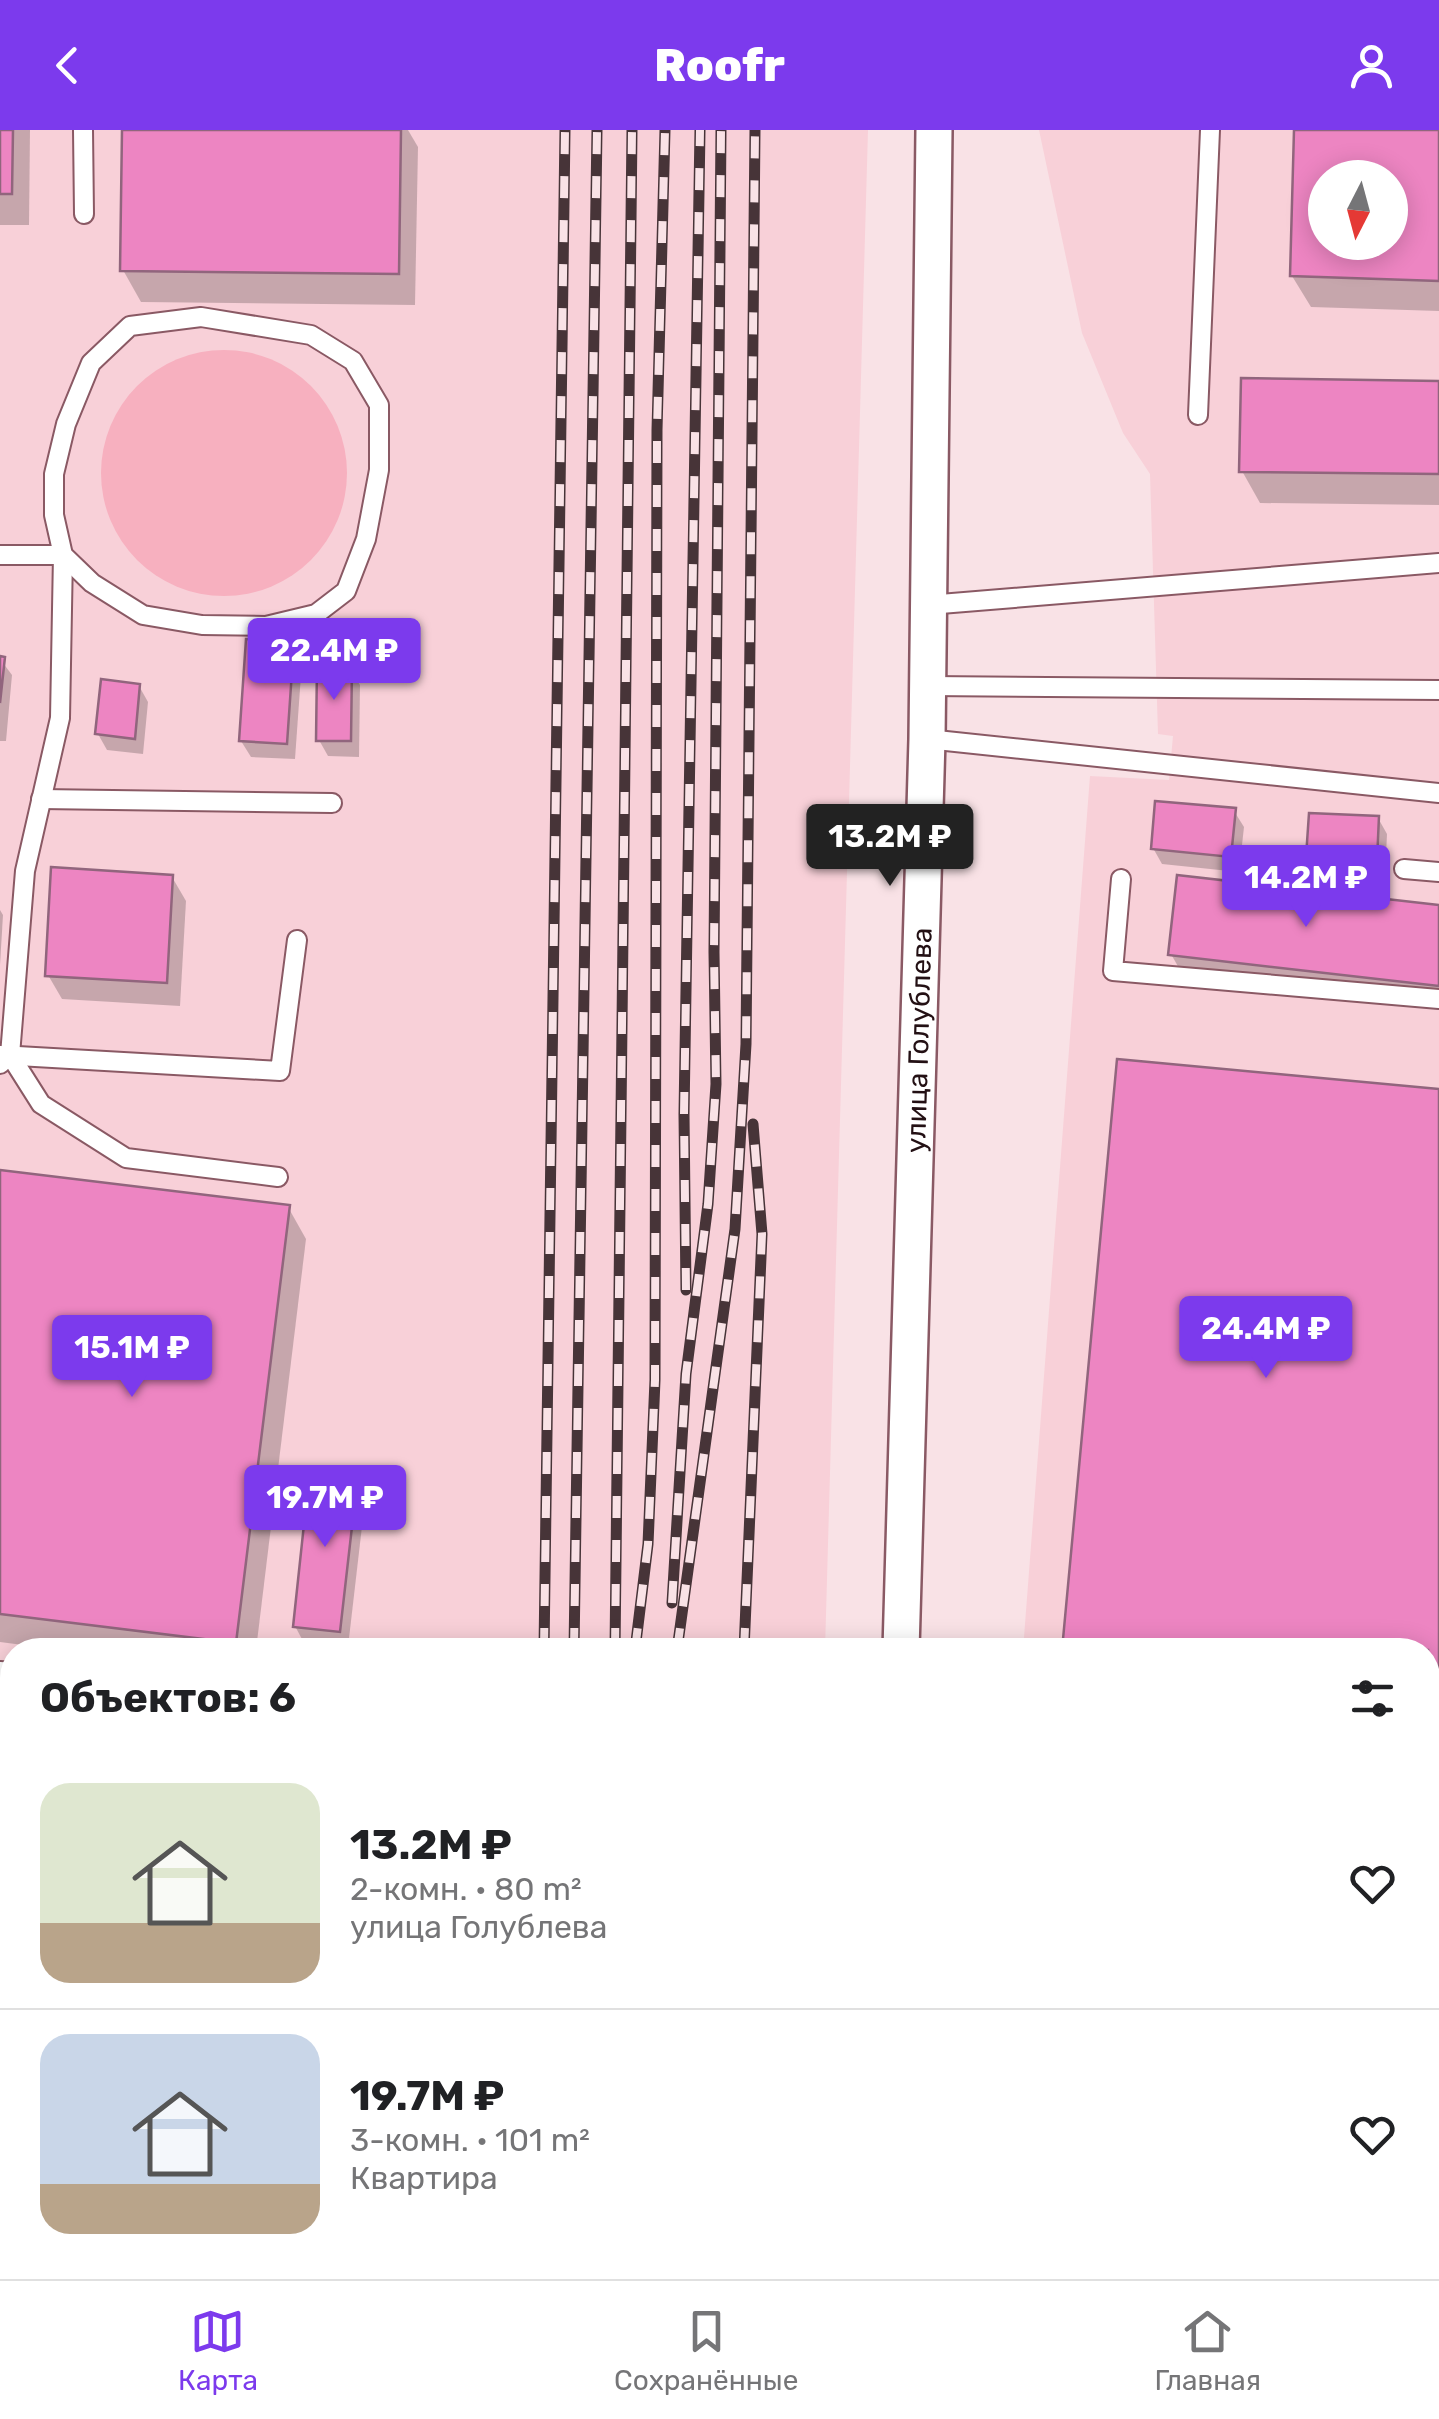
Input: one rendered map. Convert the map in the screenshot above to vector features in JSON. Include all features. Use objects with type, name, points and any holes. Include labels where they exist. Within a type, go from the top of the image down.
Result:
[{"type":"street","name":"улица Голублева","points":[[901,1638],[927,739],[934,130]]},
{"type":"lane","points":[[84,130],[84,214]]},
{"type":"lane","points":[[1198,416],[1210,130]]},
{"type":"lane","points":[[0,555],[63,554],[92,583],[143,615],[202,626],[266,626],[316,614],[346,590],[366,539],[379,470],[379,405],[353,361],[311,336],[201,317],[130,326],[92,363],[66,424],[54,474],[54,515],[63,554],[60,718],[25,872],[3,1058],[41,1104],[126,1158],[278,1177]]},
{"type":"lane","points":[[928,604],[1439,563]]},
{"type":"lane","points":[[928,686],[1439,690]]},
{"type":"lane","points":[[927,739],[1439,793]]},
{"type":"lane","points":[[42,799],[332,803]]},
{"type":"lane","points":[[1404,868],[1439,872]]},
{"type":"lane","points":[[1121,879],[1114,970],[1439,998]]},
{"type":"lane","points":[[3,1058],[280,1070],[297,940]]},
{"type":"shaded area","points":[[0,130],[868,130],[825,1638],[0,1638]]},
{"type":"shaded area","points":[[1039,130],[1439,130],[1439,1638],[1024,1638],[1090,776],[1169,780],[1173,736],[1158,734],[1150,474],[1123,433],[1082,333]]},
{"type":"shaded area","points":[[224,350],[271,359],[293,370],[311,386],[327,404],[338,426],[347,473],[338,520],[327,542],[311,560],[293,576],[271,587],[224,596],[177,587],[155,576],[137,560],[121,542],[110,520],[101,473],[110,426],[121,404],[137,386],[155,370],[177,359]]},
{"type":"building","points":[[0,130],[13,130],[12,194],[0,194]]},
{"type":"building","points":[[122,130],[401,130],[399,274],[120,271]]},
{"type":"building","points":[[1294,130],[1439,130],[1439,281],[1290,276]]},
{"type":"building","points":[[1241,378],[1439,381],[1439,474],[1239,472]]},
{"type":"building","points":[[246,639],[294,642],[287,744],[239,741]]},
{"type":"building","points":[[0,656],[5,657],[0,703]]},
{"type":"building","points":[[317,665],[352,666],[351,741],[316,741]]},
{"type":"building","points":[[101,679],[140,684],[135,739],[95,734]]},
{"type":"building","points":[[1155,801],[1236,808],[1231,857],[1151,849]]},
{"type":"building","points":[[1309,813],[1379,816],[1377,861],[1306,857]]},
{"type":"building","points":[[51,867],[173,875],[167,983],[45,976]]},
{"type":"building","points":[[1177,875],[1439,905],[1439,986],[1168,955]]},
{"type":"building","points":[[1117,1059],[1439,1089],[1439,1638],[1063,1638]]},
{"type":"building","points":[[0,1170],[290,1205],[237,1638],[195,1638],[0,1614]]},
{"type":"building","points":[[310,1468],[358,1474],[340,1632],[293,1627]]},
{"type":"railway","points":[[544,1638],[565,130]]},
{"type":"railway","points":[[574,1638],[597,130]]},
{"type":"railway","points":[[615,1638],[632,130]]},
{"type":"railway","points":[[636,1638],[648,1544],[655,1380],[657,430],[665,130]]},
{"type":"railway","points":[[686,1290],[684,1114],[700,130]]},
{"type":"railway","points":[[672,1603],[686,1374],[708,1204],[716,1084],[721,130]]},
{"type":"railway","points":[[679,1638],[735,1229],[746,1044],[755,130]]},
{"type":"railway","points":[[745,1638],[762,1234],[753,1124]]}]
